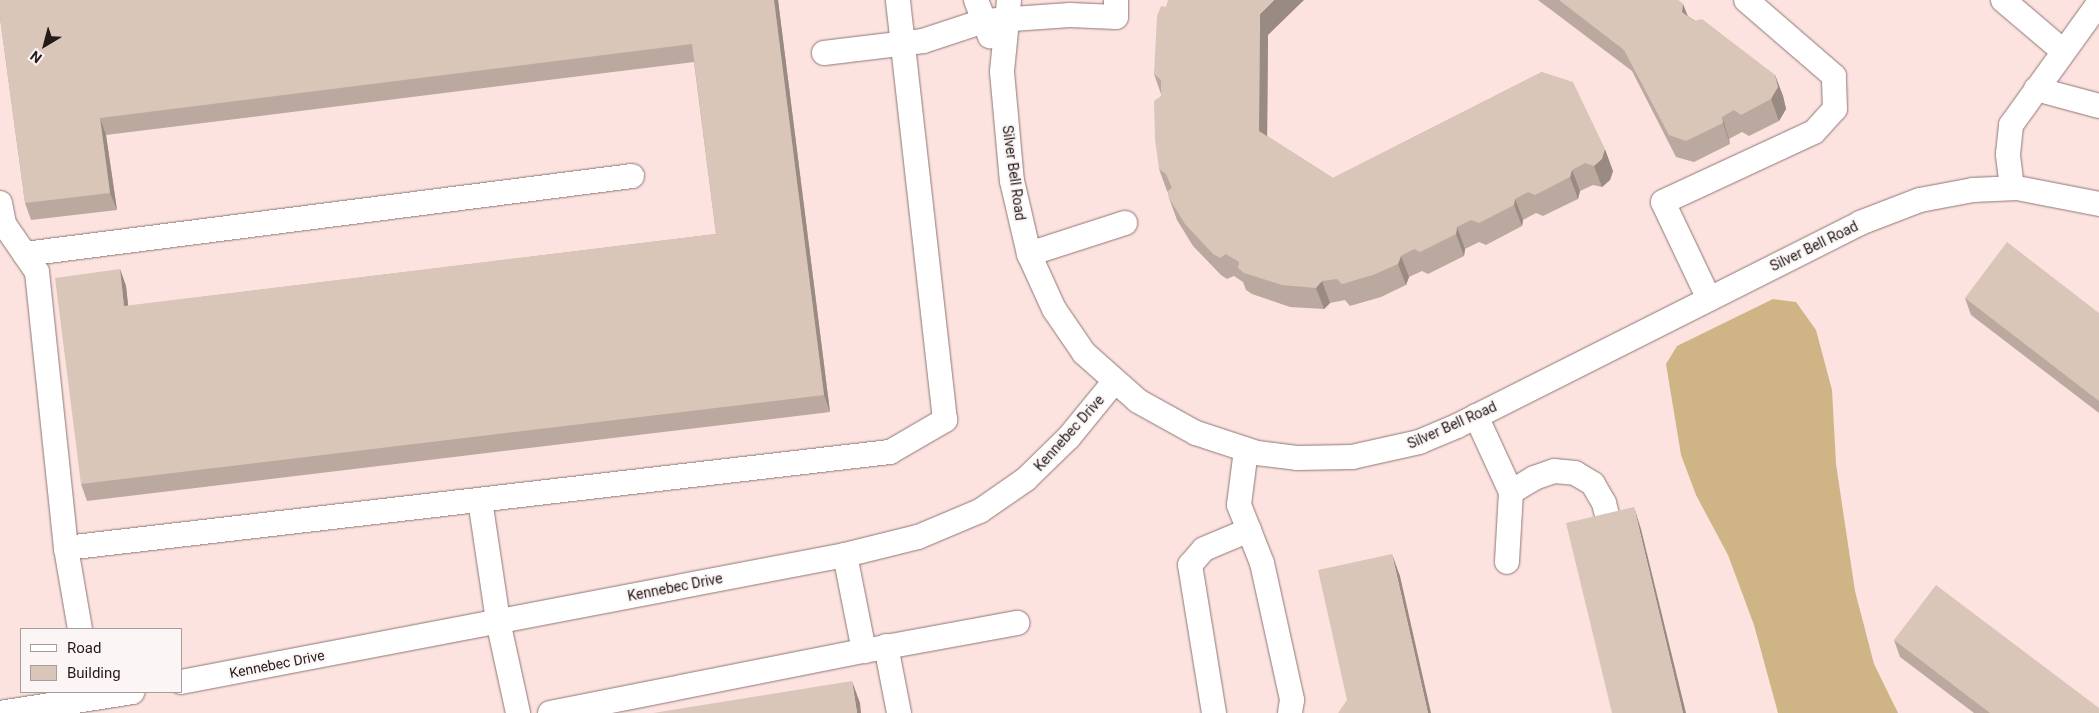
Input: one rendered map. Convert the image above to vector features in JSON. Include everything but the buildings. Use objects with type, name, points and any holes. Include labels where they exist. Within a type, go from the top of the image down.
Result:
[{"type":"street","points":[[66,548],[890,452],[945,420],[898,0]]},
{"type":"street","points":[[824,53],[923,41],[994,10],[1116,17],[1116,0]]},
{"type":"street","points":[[1709,299],[1663,202],[1814,132],[1835,109],[1834,76],[1746,0]]},
{"type":"street","points":[[2003,0],[2064,51]]},
{"type":"street","points":[[2012,188],[2008,154],[2011,124],[2099,3]]},
{"type":"street","name":"Silver Bell Road","points":[[994,10],[1012,181],[1029,254],[1064,326],[1084,353],[1114,382],[1176,423],[1246,450],[1297,458],[1368,455],[1419,442],[1476,416],[1709,299],[1899,207],[1956,192],[2012,188],[2053,193],[2099,204]]},
{"type":"street","points":[[2036,89],[2099,106]]},
{"type":"street","points":[[25,254],[632,176]]},
{"type":"street","points":[[0,203],[4,224],[37,272],[66,548],[80,628]]},
{"type":"street","points":[[1029,254],[1125,223]]},
{"type":"street","name":"Kennebec Drive","points":[[182,682],[845,555],[936,531],[993,503],[1045,463],[1114,382]]},
{"type":"street","points":[[1476,416],[1511,492],[1507,562]]},
{"type":"street","points":[[1246,450],[1238,497],[1262,563],[1292,700],[1290,713]]},
{"type":"street","points":[[1511,492],[1534,478],[1554,471],[1575,473],[1593,484],[1604,503],[1612,536]]},
{"type":"street","points":[[480,500],[498,621],[518,713]]},
{"type":"street","points":[[1214,713],[1190,565],[1204,549],[1249,530]]},
{"type":"street","points":[[845,555],[875,648],[899,713]]},
{"type":"street","points":[[550,713],[875,648],[1017,623]]},
{"type":"street","points":[[0,713],[96,701],[128,693]]},
{"type":"shaded area","points":[[1773,299],[1796,302],[1816,330],[1832,390],[1836,464],[1855,591],[1874,664],[1898,713],[1778,713],[1754,625],[1728,555],[1696,495],[1681,455],[1666,364],[1677,346]]}]
